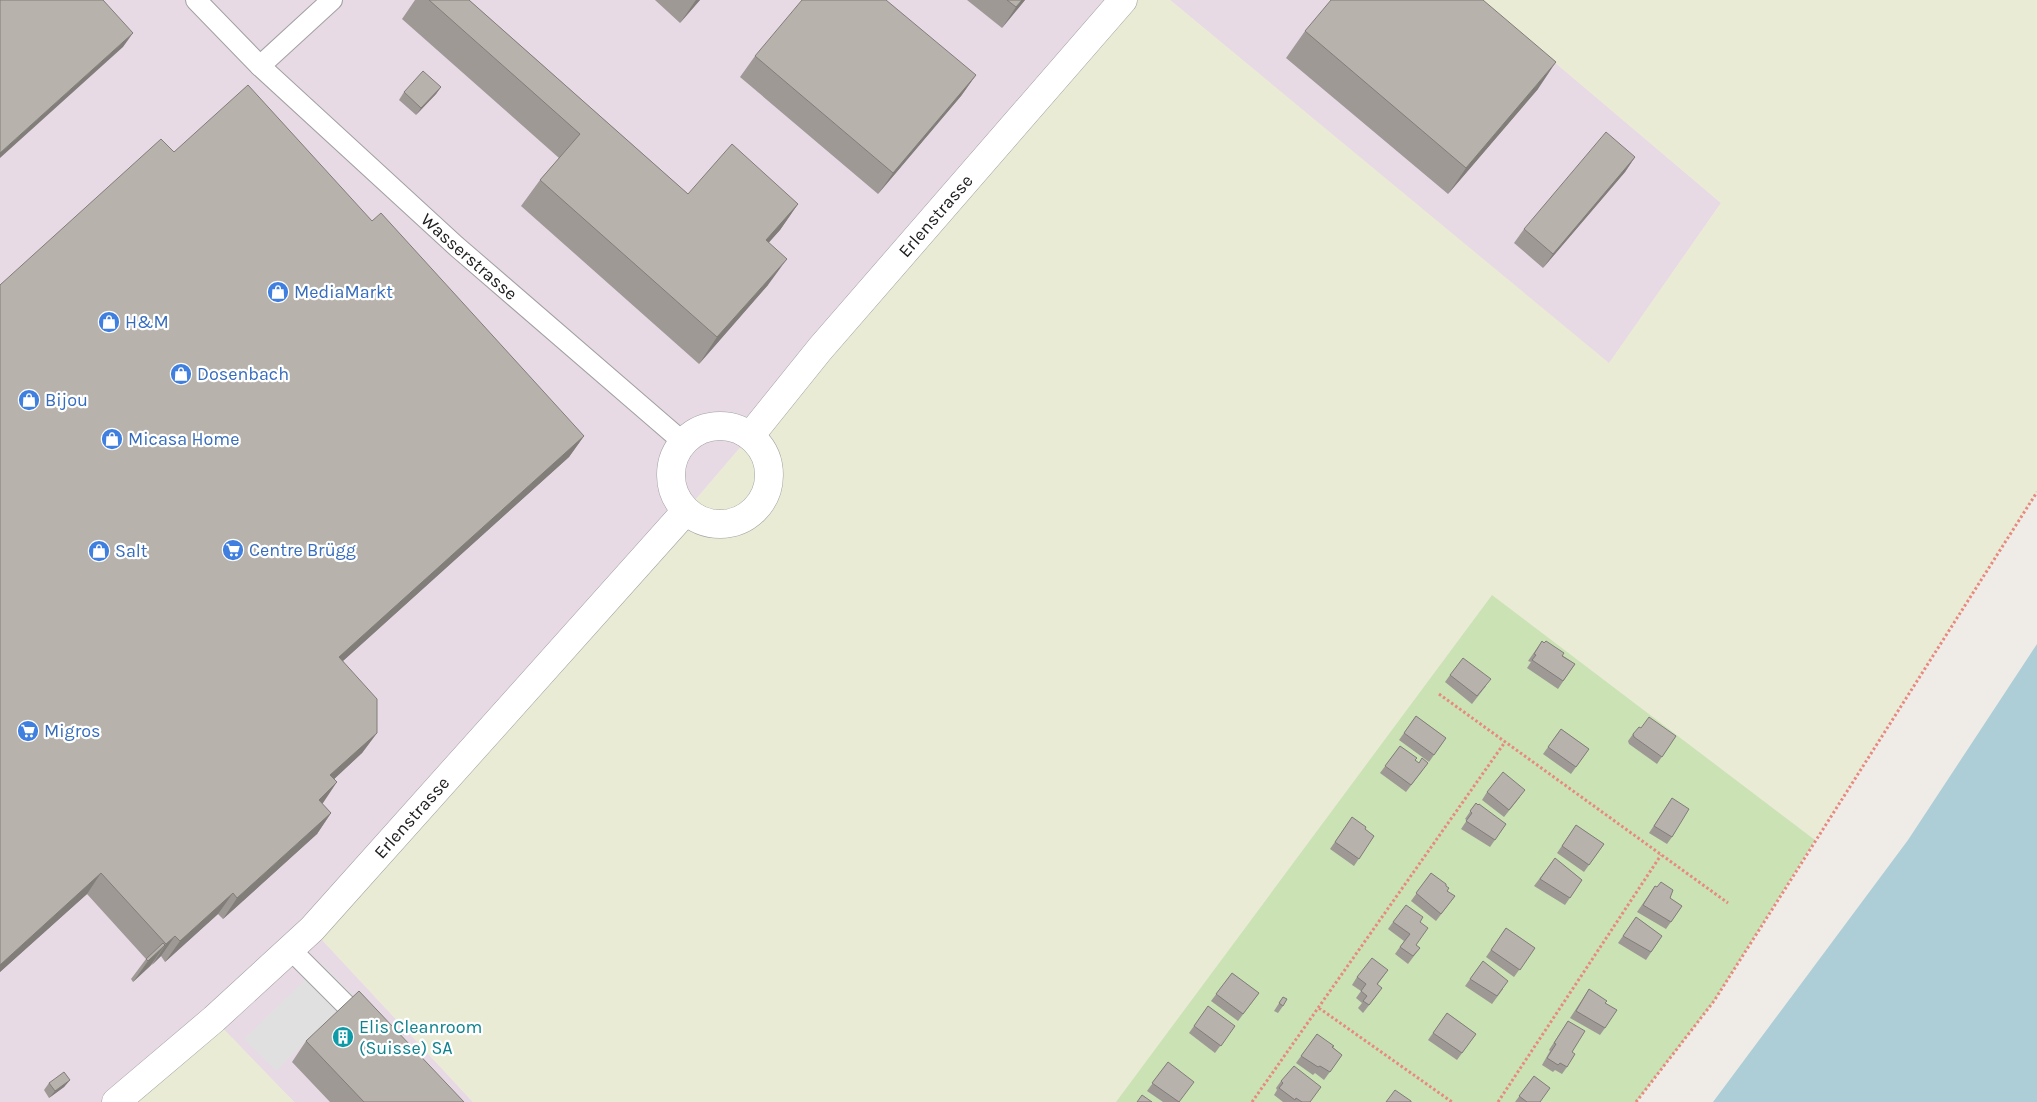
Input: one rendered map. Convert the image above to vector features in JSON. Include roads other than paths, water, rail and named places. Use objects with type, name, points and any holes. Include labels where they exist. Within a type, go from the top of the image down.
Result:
[{"type":"street","name":"Erlenstrasse","points":[[750,436],[820,349],[1123,0]]},
{"type":"street","points":[[716,426],[738,429],[750,436],[762,448],[768,462],[770,479],[766,494],[758,508],[746,518],[730,524],[714,525],[699,521],[686,512],[676,499],[671,485],[671,470],[675,455],[683,442],[694,433],[716,426]]},
{"type":"street","name":"Erlenstrasse","points":[[116,1102],[214,1020],[312,929],[686,512]]},
{"type":"lane","name":"Wasserstrasse","points":[[196,0],[260,66],[456,246],[683,442]]},
{"type":"lane","points":[[260,66],[332,0]]},
{"type":"lane","points":[[290,949],[380,1039]]},
{"type":"water","points":[[2037,644],[2037,1102],[1713,1102],[1908,840]]},
{"type":"place","name":"MediaMarkt","points":[[278,292]]},
{"type":"place","name":"H&M","points":[[109,322]]},
{"type":"place","name":"Dosenbach","points":[[181,374]]},
{"type":"place","name":"Bijou","points":[[29,400]]},
{"type":"place","name":"Micasa Home","points":[[112,439]]},
{"type":"place","name":"Centre Brügg","points":[[233,550]]},
{"type":"place","name":"Salt","points":[[99,551]]},
{"type":"place","name":"Migros","points":[[28,731]]},
{"type":"place","name":"Elis Cleanroom (Suisse) SA","points":[[343,1037]]}]
